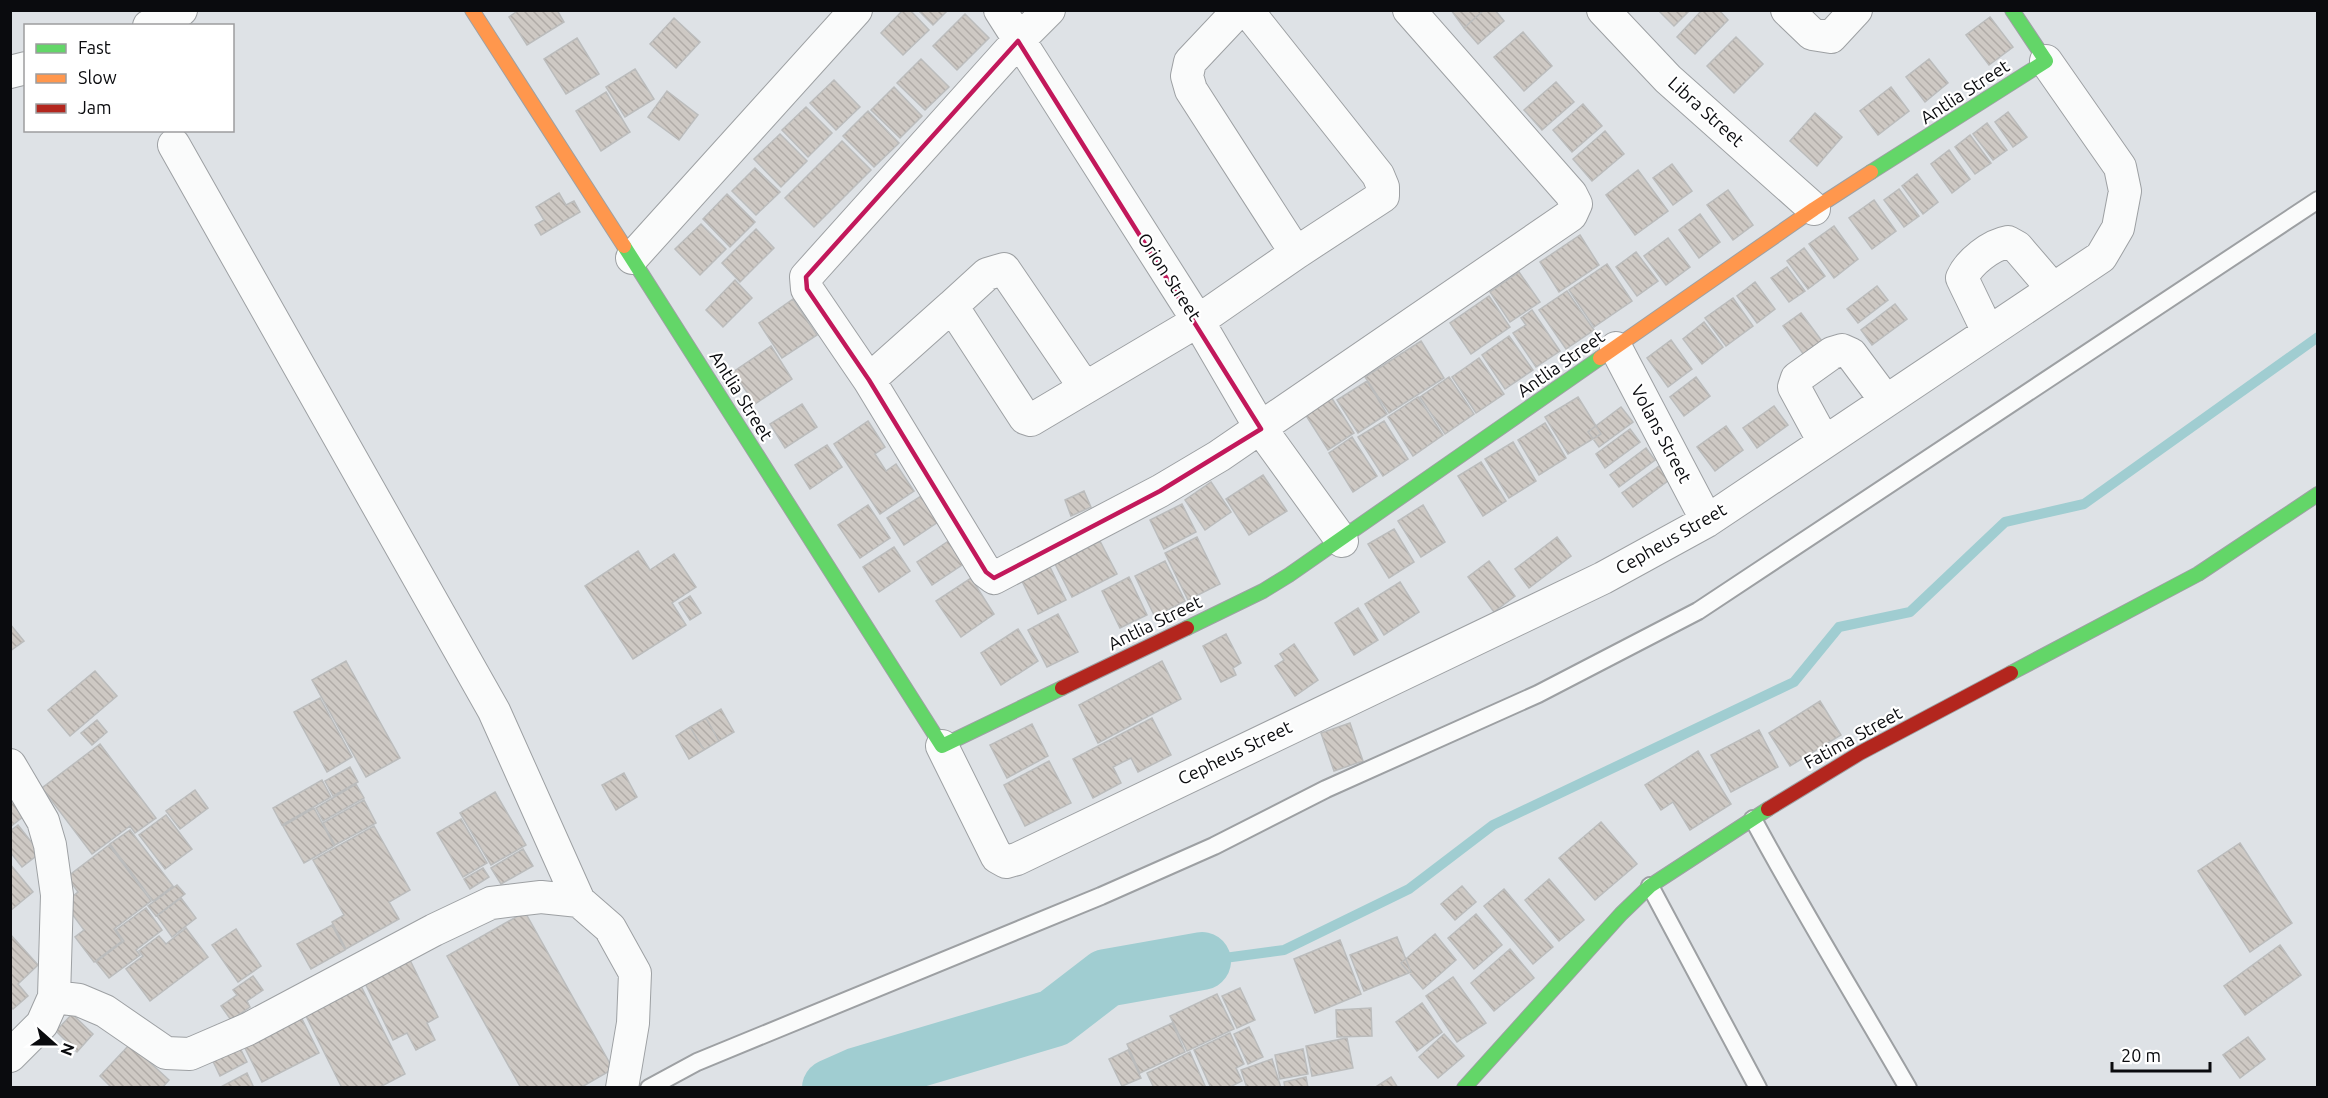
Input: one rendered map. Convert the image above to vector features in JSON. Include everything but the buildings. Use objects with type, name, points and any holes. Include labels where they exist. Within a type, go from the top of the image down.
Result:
[{"type":"street","points":[[152,24],[181,10]]},
{"type":"street","name":"Antlia Street","points":[[472,10],[633,258],[942,746],[1263,591],[1342,541],[1814,209],[2046,61]]},
{"type":"street","points":[[633,258],[856,10]]},
{"type":"street","name":"Orion Street","points":[[1000,10],[1198,321],[1261,429],[1342,541]]},
{"type":"street","points":[[1049,10],[1018,41],[806,277],[807,289],[869,380],[987,572],[994,578],[1160,491],[1261,429],[1571,215],[1576,204],[1571,194],[1409,10]]},
{"type":"street","points":[[1239,10],[1190,62],[1187,76],[1191,90],[1296,253]]},
{"type":"street","points":[[952,306],[1025,418],[1031,420],[1198,321],[1383,196],[1383,187],[1378,175],[1247,10]]},
{"type":"street","name":"Libra Street","points":[[1603,10],[1668,79],[1814,209]]},
{"type":"street","points":[[1787,10],[1812,34],[1831,37],[1856,10]]},
{"type":"street","points":[[2012,10],[2046,61]]},
{"type":"street","name":"Cepheus Street","points":[[942,746],[997,857],[1006,862],[1017,859],[1603,578],[1707,521],[2101,257],[2118,228],[2125,192],[2120,167],[2046,61]]},
{"type":"street","points":[[174,145],[494,711],[579,901],[610,928],[635,974],[633,1023],[622,1088]]},
{"type":"street","points":[[1988,332],[1964,288],[1962,278],[1966,268],[1999,243],[2008,242],[2017,247],[2053,289]]},
{"type":"street","points":[[869,380],[987,274],[1004,269],[1085,388]]},
{"type":"street","name":"Volans Street","points":[[1616,348],[1707,521]]},
{"type":"street","points":[[1824,442],[1794,387],[1797,378],[1832,353],[1842,350],[1851,354],[1886,401]]},
{"type":"street","name":"Fatima Street","points":[[1464,1088],[1621,914],[1650,886],[1860,753],[2198,574],[2318,494]]},
{"type":"street","points":[[10,765],[43,821],[50,845],[57,895],[54,997],[42,1024],[20,1049],[10,1056]]},
{"type":"street","points":[[54,997],[79,1000],[105,1011],[166,1053],[190,1054],[248,1029],[424,935],[491,903],[541,897],[579,901]]},
{"type":"lane","points":[[649,1088],[697,1062],[1101,896],[1204,850],[1326,789],[1538,694],[1640,642],[1698,610],[2318,200]]},
{"type":"lane","points":[[1753,819],[1826,953],[1881,1038],[1908,1088]]},
{"type":"lane","points":[[1650,886],[1758,1088]]},
{"type":"highlighted area","points":[[1018,41],[1261,429],[1160,491],[994,578],[986,572],[869,380],[807,289],[806,277]]},
{"type":"waterway","points":[[1202,961],[1284,950],[1409,889],[1493,825],[1794,682],[1839,627],[1910,612],[2005,522],[2084,504],[2318,337]]},
{"type":"waterway","points":[[831,1088],[858,1076],[1054,1018],[1106,978],[1202,961]]},
{"type":"traffic: fast","points":[[1871,172],[2046,61],[2012,10]]},
{"type":"traffic: fast","points":[[624,246],[942,746],[1062,688]]},
{"type":"traffic: fast","points":[[1187,628],[1263,591],[1289,575],[1600,358]]},
{"type":"traffic: fast","points":[[2011,673],[2198,574],[2318,494]]},
{"type":"traffic: fast","points":[[1464,1088],[1621,914],[1650,886],[1768,809]]},
{"type":"traffic: slow","points":[[472,10],[624,246]]},
{"type":"traffic: slow","points":[[1600,358],[1871,172]]},
{"type":"traffic: jam","points":[[1062,688],[1187,628]]},
{"type":"traffic: jam","points":[[1768,809],[1860,753],[2011,673]]}]
